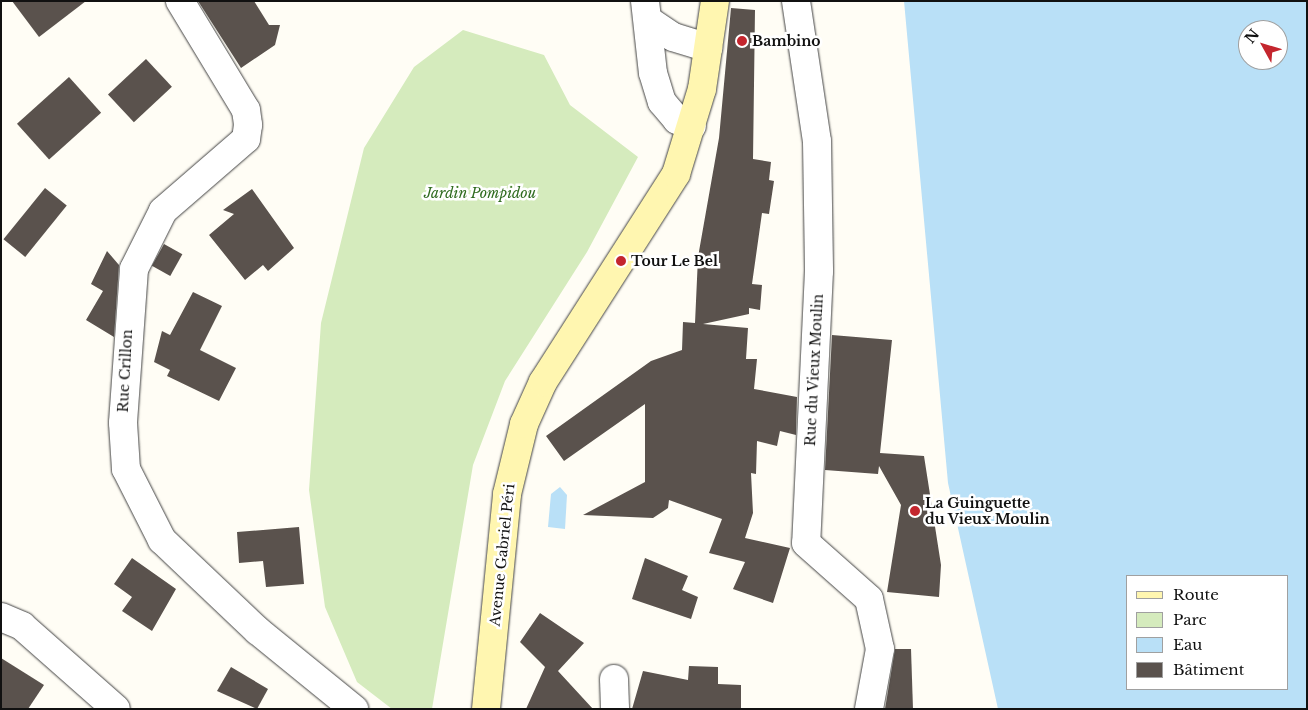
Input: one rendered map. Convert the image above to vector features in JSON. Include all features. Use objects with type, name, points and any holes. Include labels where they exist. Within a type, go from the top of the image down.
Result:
[{"type":"main road","name":"Avenue Gabriel Péri","points":[[486,709],[507,494],[524,424],[567,341],[663,198],[692,126],[708,48],[715,1]]},
{"type":"street","name":"Rue Crillon","points":[[180,1],[246,110],[248,125],[246,139],[163,211],[134,269],[123,423],[126,469],[162,540],[258,631],[354,709]]},
{"type":"street","name":"Rue du Vieux Moulin","points":[[796,1],[816,141],[819,271],[806,543],[869,599],[880,649],[869,709]]},
{"type":"street","points":[[647,10],[673,37],[708,48]]},
{"type":"street","points":[[647,10],[653,73],[662,102],[677,120],[692,126]]},
{"type":"street","points":[[1,617],[22,626],[116,709]]},
{"type":"street","points":[[614,679],[614,709]]},
{"type":"green space","name":"Jardin Pompidou","points":[[463,30],[544,55],[570,105],[638,157],[587,252],[505,381],[473,465],[432,709],[392,709],[357,682],[325,607],[309,490],[321,323],[364,148],[414,67]]},
{"type":"water","points":[[904,1],[1307,1],[1307,709],[998,709],[948,483]]},
{"type":"water","points":[[560,487],[567,495],[565,529],[548,527],[551,494]]},
{"type":"building","points":[[12,1],[86,1],[39,37]]},
{"type":"building","points":[[198,1],[254,1],[269,25],[280,25],[275,45],[241,68]]},
{"type":"building","points":[[731,8],[755,10],[753,159],[771,162],[769,180],[774,181],[769,214],[762,213],[752,284],[762,285],[760,310],[749,308],[749,314],[703,324],[748,328],[746,359],[757,359],[754,389],[797,397],[796,435],[780,431],[777,446],[757,441],[756,474],[751,473],[753,513],[745,538],[790,548],[773,603],[733,589],[745,562],[709,553],[722,519],[669,500],[668,508],[653,518],[583,515],[645,482],[645,404],[564,461],[546,436],[651,361],[682,350],[683,322],[695,323],[698,257],[719,138]]},
{"type":"building","points":[[146,59],[172,87],[134,122],[108,94]]},
{"type":"building","points":[[69,77],[101,113],[49,160],[17,124]]},
{"type":"building","points":[[45,188],[67,206],[25,257],[3,239]]},
{"type":"building","points":[[252,189],[294,248],[268,271],[263,265],[245,280],[209,235],[234,214],[223,210]]},
{"type":"building","points":[[164,244],[182,254],[170,276],[152,266]]},
{"type":"building","points":[[107,251],[119,265],[114,337],[86,320],[103,291],[91,284]]},
{"type":"building","points":[[193,292],[222,306],[200,350],[236,368],[219,401],[167,376],[170,370],[154,362],[162,331],[170,335]]},
{"type":"building","name":"La Guinguette du Vieux Moulin","points":[[832,335],[892,340],[880,453],[924,456],[941,565],[939,597],[887,592],[901,505],[879,466],[878,474],[825,470]]},
{"type":"building","points":[[299,527],[304,584],[266,587],[263,561],[239,563],[237,532]]},
{"type":"building","points":[[132,558],[176,589],[152,631],[122,611],[132,597],[114,584]]},
{"type":"building","points":[[645,558],[688,576],[682,590],[698,597],[691,619],[632,599]]},
{"type":"building","points":[[540,613],[584,643],[558,671],[593,709],[526,709],[545,667],[520,642]]},
{"type":"building","points":[[895,649],[911,649],[913,709],[885,709]]},
{"type":"building","points":[[1,658],[44,685],[28,709],[1,709]]},
{"type":"building","points":[[689,666],[718,667],[718,684],[741,685],[741,709],[632,709],[643,671],[688,680]]},
{"type":"building","points":[[231,667],[268,689],[257,709],[217,691]]},
{"type":"place","name":"Bambino","points":[[742,41]]},
{"type":"place","name":"Tour Le Bel","points":[[621,261]]},
{"type":"place","name":"La Guinguette du Vieux Moulin","points":[[915,511]]}]
